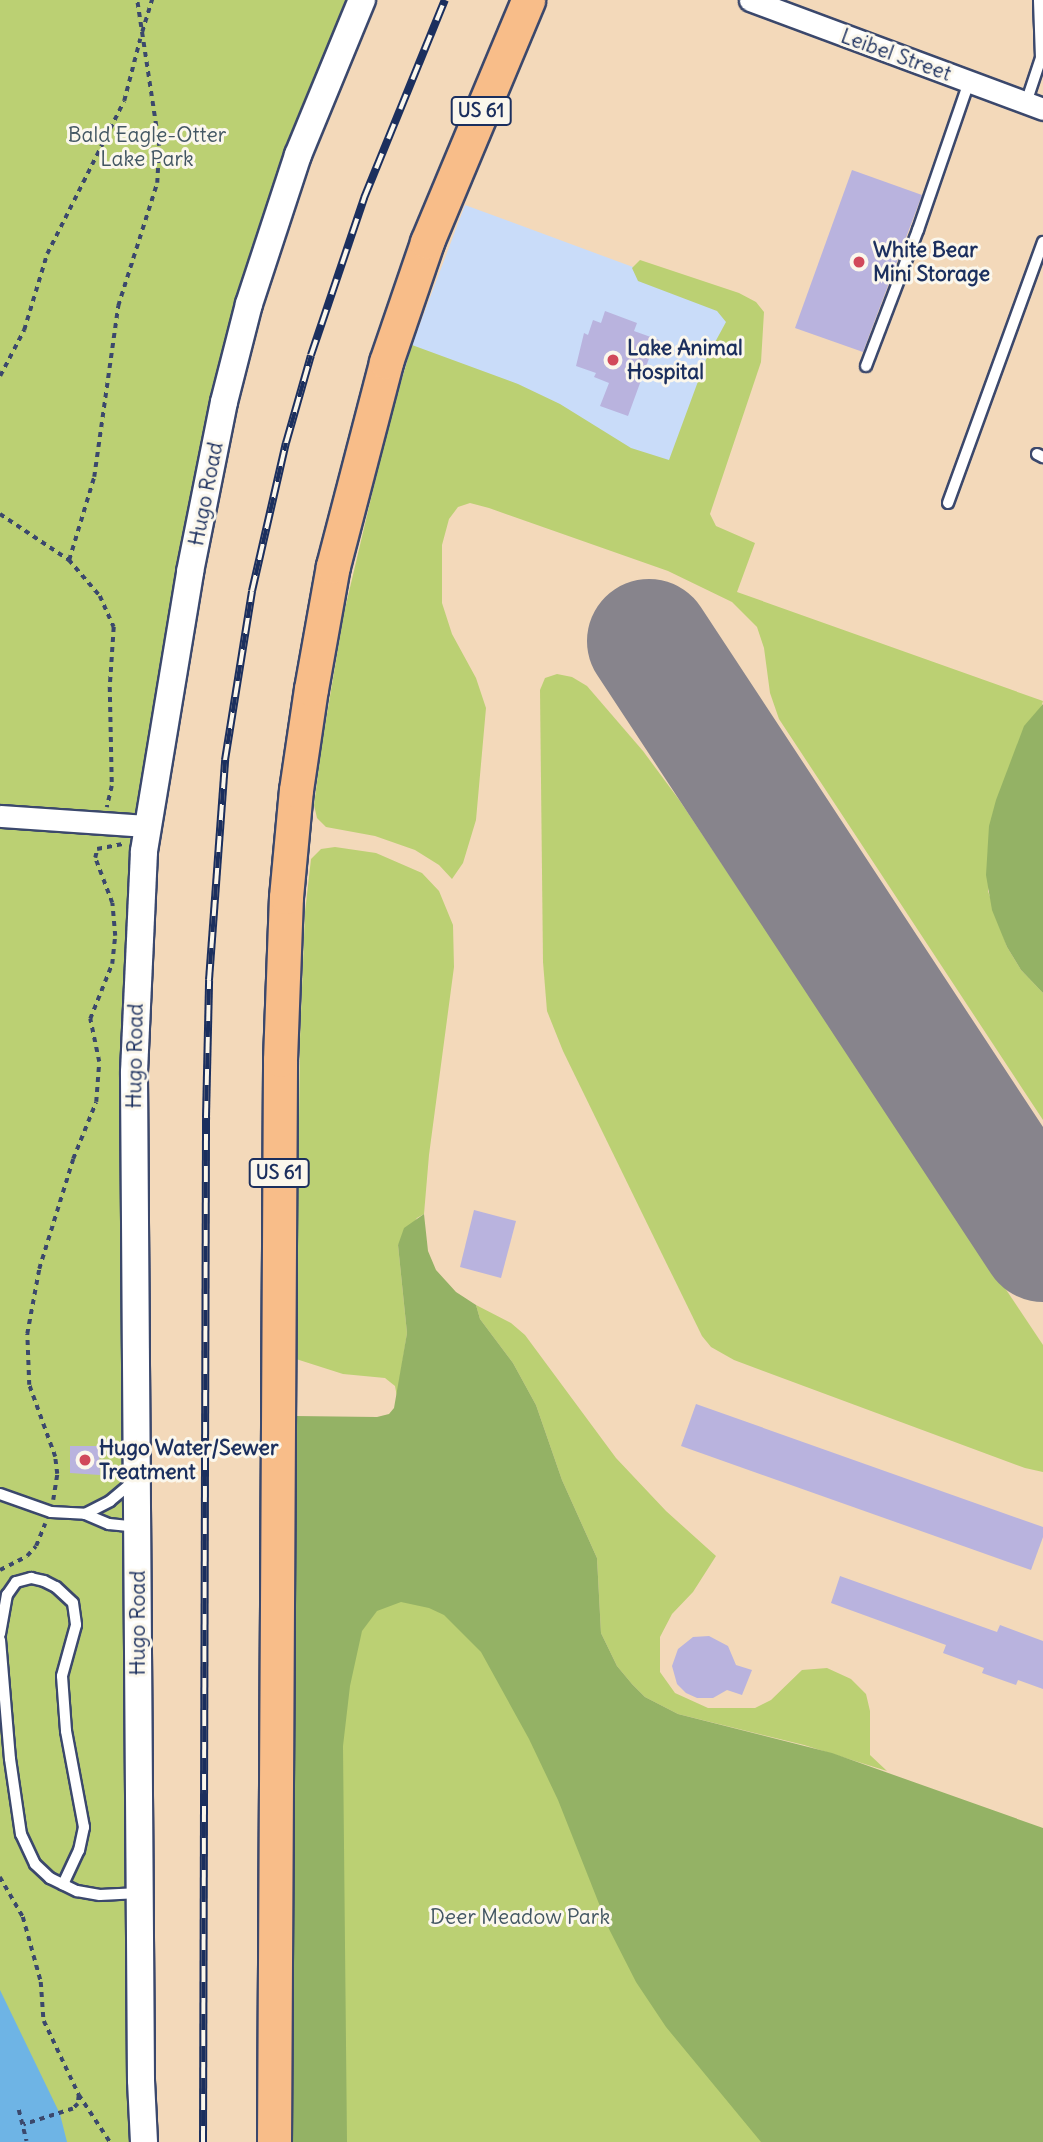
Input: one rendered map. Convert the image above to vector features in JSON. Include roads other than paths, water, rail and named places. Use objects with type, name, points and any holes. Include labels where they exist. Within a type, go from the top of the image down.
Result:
[{"type":"main road","name":"US 61","points":[[274,2142],[280,1047],[284,935],[294,811],[311,689],[334,566],[386,362],[427,242],[528,0]]},
{"type":"street","name":"Hugo Road","points":[[144,2142],[139,1893],[135,1045],[147,826],[190,572],[224,402],[249,304],[298,155],[362,0]]},
{"type":"street","name":"Leibel Street","points":[[750,0],[1034,106]]},
{"type":"street","points":[[0,816],[147,826]]},
{"type":"lane","points":[[1034,106],[1041,58],[1039,0]]},
{"type":"lane","points":[[866,366],[918,230],[969,82]]},
{"type":"lane","points":[[948,503],[1043,242]]},
{"type":"lane","points":[[85,1514],[110,1501],[137,1479]]},
{"type":"lane","points":[[0,1494],[51,1512],[85,1514],[108,1524],[138,1527]]},
{"type":"lane","points":[[63,1884],[79,1850],[84,1826],[66,1731],[62,1676],[76,1625],[73,1603],[56,1587],[31,1578],[16,1582],[7,1595],[0,1637],[10,1759],[21,1834],[35,1864],[63,1884],[77,1891],[100,1895],[139,1893]]},
{"type":"water","points":[[0,1990],[60,2114],[67,2142],[0,2142]]},
{"type":"railway","points":[[203,2142],[206,1117],[209,980],[225,760],[252,591],[286,443],[311,355],[364,198],[445,0]]},
{"type":"place","name":"White Bear Mini Storage","points":[[859,262]]},
{"type":"place","name":"Lake Animal Hospital","points":[[613,360]]},
{"type":"place","name":"Hugo Water/Sewer Treatment","points":[[85,1460]]},
{"type":"park label","name":"Bald Eagle-Otter Lake Park","points":[[147,147]]},
{"type":"park label","name":"Deer Meadow Park","points":[[520,1917]]}]
